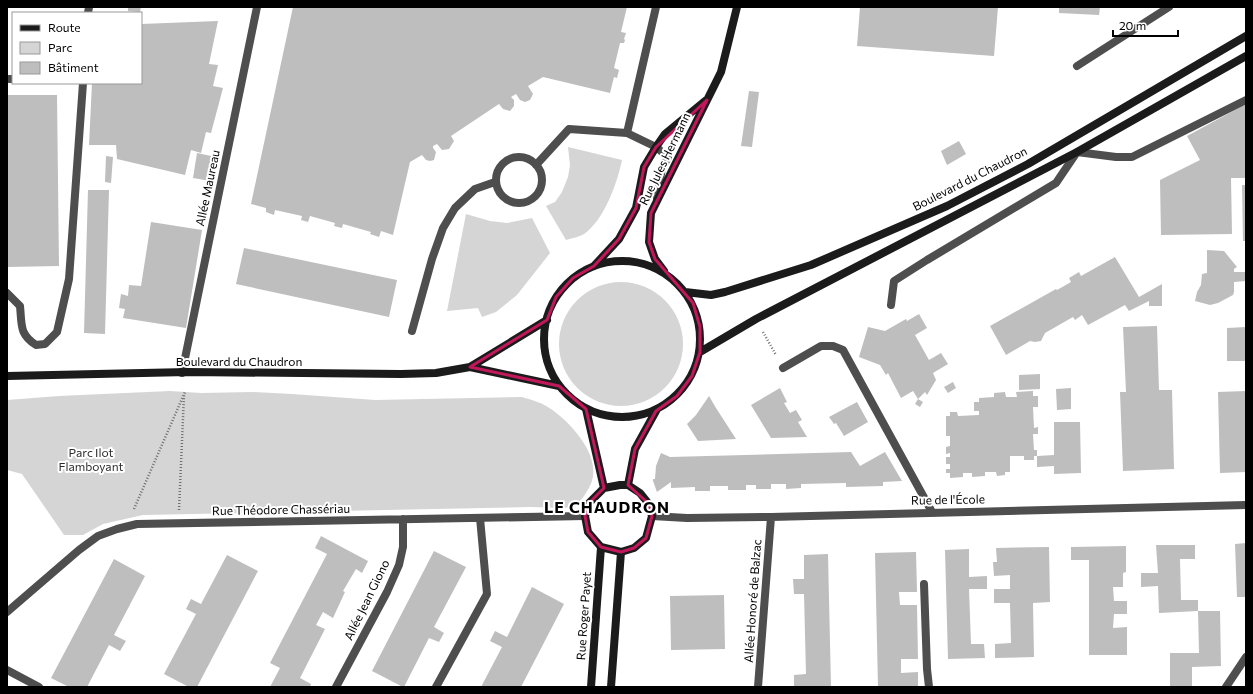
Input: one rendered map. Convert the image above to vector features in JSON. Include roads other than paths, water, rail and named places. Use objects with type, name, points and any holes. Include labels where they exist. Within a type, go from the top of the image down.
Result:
[{"type":"main road","name":"Rue Jules Hermann","points":[[666,273],[655,259],[649,242],[651,213],[721,72],[737,7]]},
{"type":"main road","name":"Boulevard du Chaudron","points":[[685,292],[711,295],[804,267],[947,206],[1028,164],[1246,36]]},
{"type":"main road","name":"Boulevard du Chaudron","points":[[700,352],[756,319],[1077,152],[1246,56]]},
{"type":"main road","name":"Rue Jules Hermann","points":[[594,266],[619,239],[636,208],[644,167],[656,147],[665,134],[707,100]]},
{"type":"main road","points":[[618,260],[643,263],[666,273],[685,292],[693,303],[700,327],[700,352],[692,376],[677,396],[656,411],[633,417],[609,417],[586,409],[571,399],[559,386],[550,370],[545,354],[544,337],[546,320],[556,297],[573,278],[594,266],[618,260]]},
{"type":"main road","name":"Boulevard du Chaudron","points":[[7,376],[182,373],[436,373],[470,367],[546,320]]},
{"type":"main road","name":"Boulevard du Chaudron","points":[[470,367],[559,386]]},
{"type":"main road","points":[[586,409],[604,488]]},
{"type":"main road","points":[[628,485],[634,449],[656,411]]},
{"type":"main road","points":[[628,485],[640,493],[648,503],[652,516],[646,538],[634,548],[621,552],[601,547],[588,532],[585,516],[589,503],[604,488],[628,485]]},
{"type":"main road","name":"Rue Roger Payet","points":[[591,687],[601,547]]},
{"type":"main road","points":[[611,687],[621,552]]},
{"type":"street","name":"Allée Maureau","points":[[182,373],[257,7]]},
{"type":"street","points":[[627,132],[656,7]]},
{"type":"street","points":[[1077,66],[1169,7]]},
{"type":"street","points":[[7,293],[20,306],[22,327],[26,339],[36,346],[45,344],[57,332],[69,279],[83,84]]},
{"type":"street","points":[[891,305],[894,281],[1056,183],[1077,152],[1116,157],[1132,157],[1246,100]]},
{"type":"street","points":[[536,165],[569,129],[627,132],[656,147],[668,157],[662,168],[657,199]]},
{"type":"street","points":[[514,157],[522,157],[530,160],[536,165],[542,180],[537,194],[530,200],[515,203],[508,201],[502,196],[497,189],[495,182],[496,174],[500,166],[506,160],[514,157]]},
{"type":"street","points":[[412,331],[432,259],[444,228],[455,208],[475,189],[495,182]]},
{"type":"street","points":[[783,368],[821,346],[833,346],[843,350],[932,512]]},
{"type":"street","name":"Rue de l'École","points":[[652,516],[687,518],[771,517],[1246,505]]},
{"type":"street","name":"Rue Théodore Chassériau","points":[[7,612],[79,550],[98,536],[137,524],[585,516]]},
{"type":"street","name":"Allée Honoré de Balzac","points":[[758,687],[771,517]]},
{"type":"street","points":[[436,687],[487,594],[480,518]]},
{"type":"street","name":"Allée Jean Giono","points":[[336,687],[387,592],[399,565],[403,547],[403,519]]},
{"type":"street","points":[[924,584],[929,687]]},
{"type":"street","points":[[1226,687],[1246,657]]},
{"type":"street","points":[[7,670],[39,687]]},
{"type":"district","name":"LE CHAUDRON","points":[[607,507]]},
{"type":"park label","name":"Parc Ilot Flamboyant","points":[[91,460]]}]
